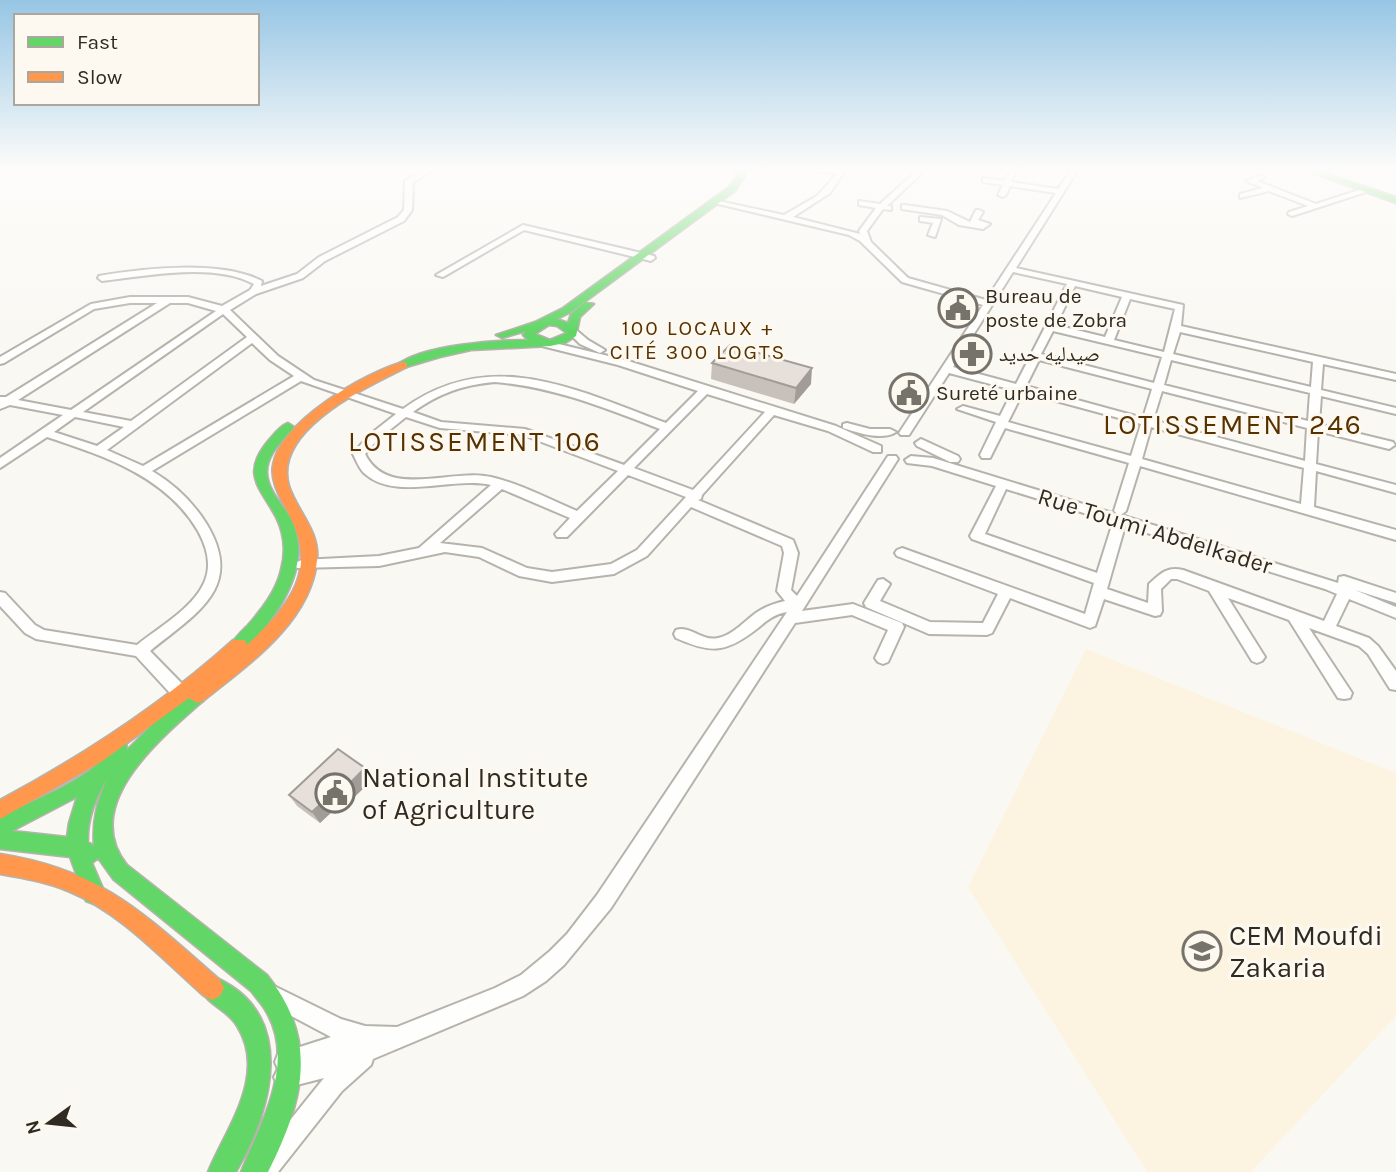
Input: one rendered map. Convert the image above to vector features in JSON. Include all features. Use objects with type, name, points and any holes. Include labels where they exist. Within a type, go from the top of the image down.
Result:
[{"type":"street","points":[[0,464],[223,310],[253,292],[300,276],[322,259],[394,223]]},
{"type":"street","points":[[0,810],[75,769],[186,699],[256,649],[276,627],[300,592],[311,548],[305,531],[278,481],[278,464],[290,439],[343,393],[423,356],[491,344],[563,341],[572,331],[573,318],[578,312],[693,223]]},
{"type":"street","points":[[806,223],[844,231],[867,243],[905,280],[989,304]]},
{"type":"street","points":[[844,231],[864,229],[869,223]]},
{"type":"street","points":[[932,234],[937,223]]},
{"type":"street","points":[[960,223],[983,227],[985,224],[980,223]]},
{"type":"street","points":[[884,454],[856,438],[583,352],[542,343],[529,335],[539,324],[561,322],[595,348],[858,429],[905,433],[1041,223]]},
{"type":"street","points":[[440,275],[523,227],[647,257]]},
{"type":"street","points":[[864,229],[867,243]]},
{"type":"street","points":[[120,872],[106,852],[101,830],[106,802],[120,774],[151,736],[271,611],[282,590],[290,566],[292,539],[263,488],[260,473],[268,449],[292,424],[403,357],[433,348],[520,331],[539,324],[567,310],[647,257]]},
{"type":"street","points":[[102,278],[210,270],[254,279],[258,283],[253,292]]},
{"type":"street","points":[[902,553],[1090,622],[1180,307],[1011,270]]},
{"type":"street","points":[[986,455],[1072,283]]},
{"type":"street","points":[[1109,341],[1127,295]]},
{"type":"street","points":[[0,361],[91,307],[130,300],[208,304],[223,310],[274,358],[301,376],[440,425],[525,432],[626,468],[788,543],[791,553],[784,592],[794,612]]},
{"type":"street","points":[[3,402],[169,300]]},
{"type":"street","points":[[1050,327],[1396,411]]},
{"type":"street","points":[[1176,328],[1396,377]]},
{"type":"street","points":[[98,451],[252,338]]},
{"type":"street","points":[[1036,356],[1389,446]]},
{"type":"street","points":[[1307,510],[1318,359]]},
{"type":"street","points":[[948,369],[1396,489]]},
{"type":"street","points":[[144,471],[301,376]]},
{"type":"street","points":[[578,517],[500,484],[472,478],[396,483],[374,475],[362,463],[359,454],[366,443],[404,414],[449,388],[479,382],[514,380],[564,392],[666,427]]},
{"type":"street","points":[[562,534],[705,390]]},
{"type":"street","points":[[3,402],[132,425]]},
{"type":"street","points":[[963,409],[1396,535]]},
{"type":"street","points":[[290,566],[379,561],[445,547],[460,548],[500,560],[537,576],[579,575],[614,569],[642,553],[772,411]]},
{"type":"street","points":[[44,432],[144,471],[183,498],[212,545],[216,562],[206,590],[194,606],[140,651]]},
{"type":"street","points":[[884,454],[876,444],[878,438],[890,432]]},
{"type":"street","name":"Rue Toumi Abdelkader","points":[[905,433],[940,454],[1346,591],[1396,613]]},
{"type":"street","points":[[911,460],[922,453],[921,443]]},
{"type":"street","points":[[0,864],[36,870],[78,885],[117,907],[245,1016],[268,1068],[283,1070],[399,1036],[494,998],[537,976],[559,958],[583,930],[794,612],[884,454]]},
{"type":"street","name":"Rue Toumi Abdelkader","points":[[884,454],[933,462],[1396,598]]},
{"type":"street","points":[[421,552],[500,484]]},
{"type":"street","points":[[1003,484],[977,537],[1101,586],[1155,611],[1154,588],[1168,574],[1178,574],[1364,642],[1373,650],[1396,684]]},
{"type":"street","points":[[883,584],[871,603],[929,628],[987,629],[1007,592]]},
{"type":"street","points":[[1214,587],[1257,657]]},
{"type":"street","points":[[1328,628],[1346,591]]},
{"type":"street","points":[[0,597],[21,621],[41,635],[140,651],[186,699]]},
{"type":"street","points":[[681,634],[701,642],[719,643],[779,606],[794,612],[853,610],[897,627],[883,658]]},
{"type":"street","points":[[1293,615],[1344,693]]},
{"type":"street","points":[[94,893],[78,847],[85,800],[96,776],[135,729]]},
{"type":"street","points":[[0,827],[96,776],[151,736]]},
{"type":"street","points":[[0,839],[55,847],[78,847],[120,872],[278,1004],[286,1027],[280,1115],[267,1150],[254,1172]]},
{"type":"street","points":[[268,993],[368,1044]]},
{"type":"street","points":[[263,1172],[368,1044]]},
{"type":"street","points":[[221,1172],[241,1140],[256,1095],[259,1049]]},
{"type":"street","points":[[256,1095],[283,1070]]},
{"type":"shaded area","name":"CEM Moufdi Zakaria","points":[[1086,649],[1396,773],[1396,1016],[1251,1172],[1147,1172],[968,887]]},
{"type":"building","points":[[730,345],[812,368],[796,388],[712,363]]},
{"type":"building","points":[[338,749],[365,768],[331,802],[326,799],[312,812],[289,795]]},
{"type":"traffic: fast","points":[[502,335],[539,324],[567,310],[686,223]]},
{"type":"traffic: fast","points":[[572,331],[561,324],[549,322],[538,326],[529,335],[545,343],[567,338],[572,334],[575,316],[589,304]]},
{"type":"traffic: fast","points":[[403,365],[471,347],[542,343]]},
{"type":"traffic: fast","points":[[239,645],[274,604],[289,571],[292,554],[290,536],[284,519],[265,491],[260,472],[266,453],[288,427]]},
{"type":"traffic: fast","points":[[197,696],[128,762],[115,782],[106,804],[102,826],[105,850],[120,872],[259,983],[275,1004],[285,1026],[289,1051],[283,1101],[254,1172]]},
{"type":"traffic: fast","points":[[94,893],[79,852],[79,823],[87,796],[119,748]]},
{"type":"traffic: fast","points":[[0,827],[57,799],[97,774]]},
{"type":"traffic: fast","points":[[0,839],[55,847],[78,847],[89,854]]},
{"type":"traffic: fast","points":[[212,988],[245,1016],[255,1034],[259,1054],[259,1074],[249,1116],[221,1172]]},
{"type":"traffic: slow","points":[[197,696],[249,653],[283,619],[305,580],[310,559],[308,539],[282,486],[279,467],[286,448],[300,429],[320,412],[342,397],[403,365]]},
{"type":"traffic: slow","points":[[0,810],[64,775],[125,736],[184,693],[239,645]]},
{"type":"traffic: slow","points":[[0,864],[60,878],[97,895],[148,932],[212,988]]},
{"type":"place","name":"Bureau de poste de Zobra","points":[[958,308]]},
{"type":"place","name":"صيدليه حديد","points":[[972,354]]},
{"type":"place","name":"Sureté urbaine","points":[[909,393]]},
{"type":"place","name":"National Institute of Agriculture","points":[[335,793]]},
{"type":"place","name":"CEM Moufdi Zakaria","points":[[1202,951]]},
{"type":"district","name":"100 LOCAUX + CITÉ 300 LOGTS","points":[[698,340]]},
{"type":"district","name":"LOTISSEMENT 246","points":[[1233,424]]},
{"type":"district","name":"LOTISSEMENT 106","points":[[475,441]]}]
